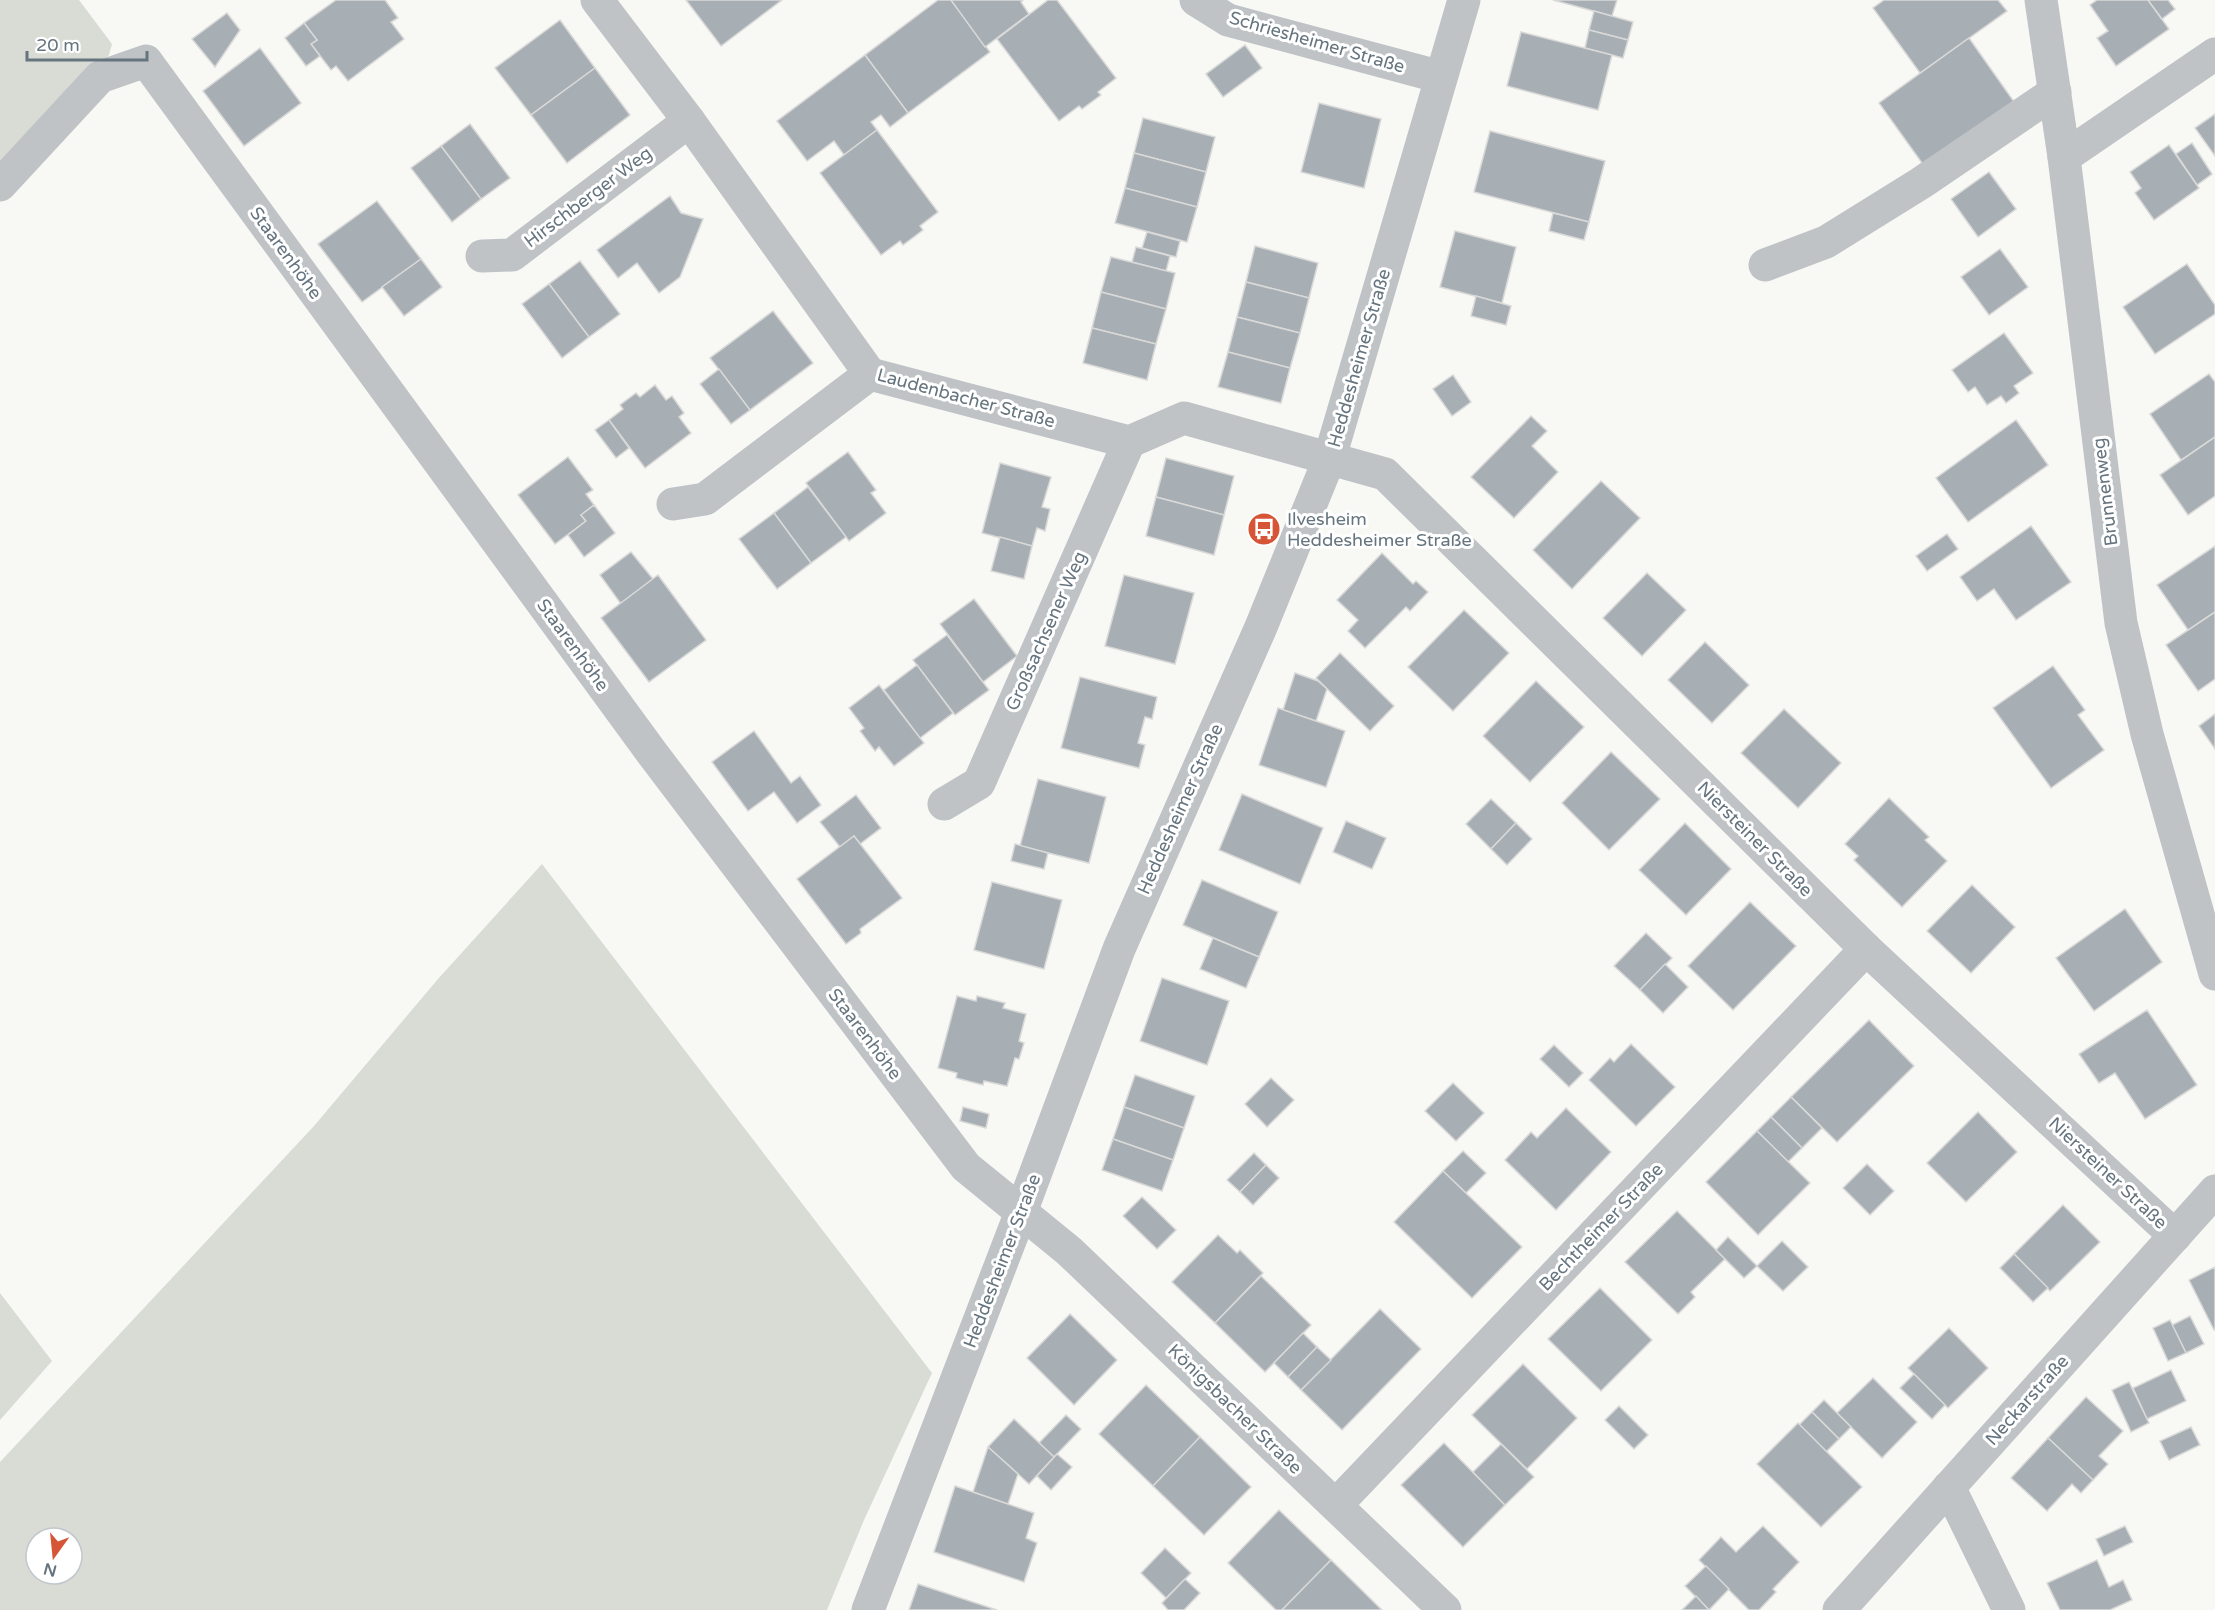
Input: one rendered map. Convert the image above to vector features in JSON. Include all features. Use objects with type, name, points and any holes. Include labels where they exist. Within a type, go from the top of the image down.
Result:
[{"type":"street","name":"Laudenbacher Straße","points":[[597,0],[689,121],[870,374],[1129,442]]},
{"type":"street","name":"Schriesheimer Straße","points":[[1196,0],[1228,20],[1441,77]]},
{"type":"street","name":"Heddesheimer Straße","points":[[868,1610],[1119,949],[1261,627],[1330,457],[1464,0]]},
{"type":"street","name":"Brunnenweg","points":[[2041,0],[2064,157],[2121,623],[2147,734],[2215,974]]},
{"type":"street","points":[[2064,157],[2215,54]]},
{"type":"street","name":"Staarenhöhe","points":[[0,185],[100,76],[146,61],[652,753],[966,1167],[1021,1212]]},
{"type":"street","points":[[1765,265],[1826,242],[1922,183],[2055,92]]},
{"type":"street","name":"Hirschberger Weg","points":[[482,256],[512,255],[689,121]]},
{"type":"street","points":[[673,504],[705,499],[870,374]]},
{"type":"street","points":[[1129,442],[1184,418],[1330,457]]},
{"type":"street","name":"Großsachsener Weg","points":[[944,804],[979,783],[1129,442]]},
{"type":"street","name":"Niersteiner Straße","points":[[1330,457],[1385,474],[1866,949],[2175,1236]]},
{"type":"street","name":"Bechtheimer Straße","points":[[1336,1505],[1866,949]]},
{"type":"street","name":"Neckarstraße","points":[[1839,1610],[2215,1191]]},
{"type":"street","name":"Königsbacher Straße","points":[[1021,1212],[1069,1251],[1445,1610]]},
{"type":"street","points":[[1949,1487],[2009,1610]]},
{"type":"shaded area","points":[[0,0],[79,0],[112,44],[109,55],[0,174]]},
{"type":"shaded area","points":[[542,864],[932,1373],[864,1520],[827,1610],[0,1610],[0,1462],[314,1126],[438,979]]},
{"type":"shaded area","points":[[0,1293],[52,1361],[0,1420]]},
{"type":"building","points":[[336,0],[385,0],[398,18],[391,22],[404,39],[348,81],[336,66],[331,70],[311,44],[317,40],[304,23]]},
{"type":"building","points":[[686,0],[782,0],[721,46]]},
{"type":"building","points":[[938,0],[951,0],[990,52],[908,113],[865,55]]},
{"type":"building","points":[[951,0],[1023,0],[1021,2],[1029,14],[985,47]]},
{"type":"building","points":[[1048,0],[1057,0],[1116,78],[1098,92],[1101,95],[1082,109],[1079,106],[1059,121],[997,39]]},
{"type":"building","points":[[1553,0],[1617,0],[1612,16]]},
{"type":"building","points":[[1884,0],[1998,0],[2007,11],[1920,73],[1873,8]]},
{"type":"building","points":[[2097,0],[2148,0],[2169,29],[2116,66],[2097,38],[2108,31],[2090,5]]},
{"type":"building","points":[[2148,0],[2168,0],[2175,9],[2162,19]]},
{"type":"building","points":[[1594,11],[1633,22],[1628,40],[1589,30]]},
{"type":"building","points":[[227,13],[240,30],[215,67],[192,39]]},
{"type":"building","points":[[560,20],[595,68],[531,115],[495,68]]},
{"type":"building","points":[[304,23],[317,40],[311,44],[320,56],[306,66],[285,38]]},
{"type":"building","points":[[1589,30],[1628,40],[1623,58],[1585,48]]},
{"type":"building","points":[[1521,32],[1612,55],[1598,110],[1507,86]]},
{"type":"building","points":[[1969,38],[2017,106],[1927,170],[1879,103]]},
{"type":"building","points":[[1245,45],[1262,68],[1223,97],[1206,74]]},
{"type":"building","points":[[260,48],[301,103],[244,146],[203,91]]},
{"type":"building","points":[[865,55],[908,113],[890,127],[881,115],[871,122],[877,130],[844,155],[834,141],[807,161],[777,121]]},
{"type":"building","points":[[595,68],[630,115],[567,163],[531,115]]},
{"type":"building","points":[[1319,103],[1381,119],[1364,188],[1301,172]]},
{"type":"building","points":[[2215,114],[2215,156],[2195,128]]},
{"type":"building","points":[[1143,118],[1215,137],[1206,172],[1134,153]]},
{"type":"building","points":[[470,124],[510,178],[481,199],[441,146]]},
{"type":"building","points":[[877,130],[938,212],[920,226],[923,230],[903,245],[900,241],[881,255],[820,173]]},
{"type":"building","points":[[1490,131],[1605,161],[1589,222],[1474,192]]},
{"type":"building","points":[[2192,143],[2212,174],[2197,185],[2176,154]]},
{"type":"building","points":[[2169,145],[2199,188],[2154,220],[2135,193],[2141,188],[2130,172]]},
{"type":"building","points":[[441,146],[481,199],[452,222],[411,168]]},
{"type":"building","points":[[1134,153],[1206,172],[1197,207],[1125,188]]},
{"type":"building","points":[[1989,172],[2016,209],[1978,237],[1951,199]]},
{"type":"building","points":[[1125,188],[1197,207],[1187,242],[1115,223]]},
{"type":"building","points":[[670,196],[681,213],[703,219],[680,277],[659,293],[637,263],[618,278],[597,250]]},
{"type":"building","points":[[377,201],[421,259],[362,302],[318,244]]},
{"type":"building","points":[[1553,213],[1589,222],[1584,240],[1549,231]]},
{"type":"building","points":[[1455,231],[1516,247],[1502,303],[1440,287]]},
{"type":"building","points":[[1147,232],[1180,241],[1176,257],[1142,248]]},
{"type":"building","points":[[1255,246],[1318,263],[1309,298],[1246,282]]},
{"type":"building","points":[[1136,247],[1170,256],[1166,271],[1132,262]]},
{"type":"building","points":[[2000,249],[2028,287],[1989,315],[1961,277]]},
{"type":"building","points":[[1111,257],[1175,273],[1166,309],[1101,292]]},
{"type":"building","points":[[421,259],[442,287],[404,316],[382,287]]},
{"type":"building","points":[[580,261],[620,314],[589,337],[549,284]]},
{"type":"building","points":[[2187,264],[2215,305],[2215,314],[2155,354],[2123,307]]},
{"type":"building","points":[[1246,282],[1309,298],[1300,333],[1237,317]]},
{"type":"building","points":[[549,284],[589,337],[562,358],[522,304]]},
{"type":"building","points":[[1101,292],[1166,309],[1156,344],[1092,328]]},
{"type":"building","points":[[1476,296],[1511,306],[1506,325],[1471,316]]},
{"type":"building","points":[[773,311],[813,363],[750,410],[710,358]]},
{"type":"building","points":[[1237,317],[1300,333],[1290,368],[1228,352]]},
{"type":"building","points":[[1092,328],[1156,344],[1147,380],[1083,363]]},
{"type":"building","points":[[2004,333],[2033,373],[2014,386],[2019,393],[2006,403],[2001,396],[1987,405],[1975,387],[1968,392],[1952,370]]},
{"type":"building","points":[[1228,352],[1290,368],[1281,403],[1218,387]]},
{"type":"building","points":[[719,369],[750,410],[731,424],[700,384]]},
{"type":"building","points":[[2209,374],[2215,382],[2215,437],[2181,460],[2150,414]]},
{"type":"building","points":[[1453,375],[1471,402],[1452,416],[1433,389]]},
{"type":"building","points":[[655,385],[666,400],[672,396],[684,413],[679,417],[691,433],[645,468],[609,420],[623,409],[620,405],[636,393],[640,397]]},
{"type":"building","points":[[1531,416],[1547,431],[1532,446],[1558,472],[1514,518],[1471,477]]},
{"type":"building","points":[[609,420],[629,448],[616,458],[595,430]]},
{"type":"building","points":[[2016,420],[2048,465],[1968,522],[1936,478]]},
{"type":"building","points":[[2215,437],[2215,496],[2188,515],[2160,475]]},
{"type":"building","points":[[848,452],[876,490],[871,493],[886,513],[849,541],[806,483]]},
{"type":"building","points":[[568,457],[593,490],[586,494],[594,505],[581,515],[586,521],[555,544],[518,495]]},
{"type":"building","points":[[1166,458],[1234,476],[1224,515],[1156,497]]},
{"type":"building","points":[[1000,463],[1051,477],[1042,507],[1050,509],[1045,531],[1037,528],[1032,546],[982,533]]},
{"type":"building","points":[[1601,481],[1640,518],[1572,589],[1533,550]]},
{"type":"building","points":[[808,487],[846,537],[811,563],[774,513]]},
{"type":"building","points":[[1156,497],[1224,515],[1214,555],[1146,536]]},
{"type":"building","points":[[594,505],[615,533],[584,557],[568,535],[586,521],[581,515]]},
{"type":"building","points":[[774,513],[811,563],[777,589],[739,539]]},
{"type":"building","points":[[2031,526],[2071,582],[2016,620],[1994,589],[1977,601],[1960,577]]},
{"type":"building","points":[[1947,534],[1958,549],[1927,571],[1916,556]]},
{"type":"building","points":[[1000,537],[1032,546],[1024,579],[991,571]]},
{"type":"building","points":[[2215,546],[2215,612],[2188,630],[2157,585]]},
{"type":"building","points":[[631,552],[653,579],[621,604],[600,575]]},
{"type":"building","points":[[1382,553],[1413,584],[1416,581],[1428,592],[1410,611],[1406,607],[1365,648],[1348,631],[1358,620],[1337,600]]},
{"type":"building","points":[[1647,573],[1686,610],[1642,656],[1603,618]]},
{"type":"building","points":[[658,575],[706,640],[649,682],[601,618]]},
{"type":"building","points":[[1124,575],[1194,593],[1175,664],[1105,646]]},
{"type":"building","points":[[974,599],[1017,656],[983,682],[940,624]]},
{"type":"building","points":[[1464,610],[1509,653],[1453,711],[1408,667]]},
{"type":"building","points":[[2215,612],[2215,679],[2198,691],[2166,645]]},
{"type":"building","points":[[947,635],[989,690],[955,715],[913,660]]},
{"type":"building","points":[[1705,642],[1749,685],[1712,723],[1668,680]]},
{"type":"building","points":[[1340,653],[1394,706],[1370,731],[1316,678]]},
{"type":"building","points":[[917,665],[953,713],[920,738],[884,690]]},
{"type":"building","points":[[2053,666],[2085,710],[2078,715],[2104,750],[2051,788],[1993,708]]},
{"type":"building","points":[[1295,673],[1318,681],[1327,689],[1316,721],[1283,710]]},
{"type":"building","points":[[1080,677],[1157,697],[1152,719],[1145,717],[1138,743],[1145,745],[1139,768],[1061,748]]},
{"type":"building","points":[[1536,681],[1584,727],[1530,782],[1483,736]]},
{"type":"building","points":[[879,685],[924,743],[894,766],[879,747],[875,751],[860,731],[864,728],[849,708]]},
{"type":"building","points":[[1278,708],[1345,731],[1326,787],[1259,765]]},
{"type":"building","points":[[1784,709],[1841,763],[1798,808],[1741,753]]},
{"type":"building","points":[[2215,714],[2215,749],[2199,726]]},
{"type":"building","points":[[754,731],[791,783],[800,776],[821,805],[797,823],[774,792],[748,811],[712,762]]},
{"type":"building","points":[[1611,752],[1660,799],[1609,850],[1562,803]]},
{"type":"building","points":[[1038,779],[1106,797],[1089,863],[1020,846]]},
{"type":"building","points":[[1242,794],[1323,828],[1300,884],[1219,850]]},
{"type":"building","points":[[856,795],[881,828],[860,844],[854,836],[840,847],[820,822]]},
{"type":"building","points":[[1889,798],[1929,837],[1925,840],[1947,861],[1902,907],[1854,860],[1858,856],[1845,844]]},
{"type":"building","points":[[1491,799],[1516,823],[1491,849],[1466,824]]},
{"type":"building","points":[[1346,821],[1386,838],[1372,869],[1333,852]]},
{"type":"building","points":[[1516,823],[1532,839],[1507,865],[1491,849]]},
{"type":"building","points":[[1685,823],[1731,869],[1686,915],[1639,870]]},
{"type":"building","points":[[854,836],[902,898],[860,929],[861,933],[846,944],[797,879]]},
{"type":"building","points":[[1015,844],[1048,853],[1044,869],[1011,861]]},
{"type":"building","points":[[1202,880],[1278,912],[1259,957],[1183,925]]},
{"type":"building","points":[[992,882],[1062,900],[1044,969],[974,950]]},
{"type":"building","points":[[1972,885],[2015,927],[1971,973],[1927,931]]},
{"type":"building","points":[[1750,902],[1796,946],[1733,1010],[1688,966]]},
{"type":"building","points":[[2125,909],[2162,962],[2094,1011],[2056,958]]},
{"type":"building","points":[[1646,933],[1672,958],[1640,990],[1614,966]]},
{"type":"building","points":[[1213,938],[1259,957],[1246,988],[1200,969]]},
{"type":"building","points":[[1665,964],[1688,987],[1663,1013],[1640,990]]},
{"type":"building","points":[[1162,978],[1229,1001],[1207,1065],[1140,1041]]},
{"type":"building","points":[[957,996],[976,1001],[977,996],[1005,1003],[1003,1008],[1026,1014],[1019,1041],[1024,1043],[1019,1059],[1015,1058],[1007,1086],[984,1081],[983,1085],[956,1078],[957,1073],[938,1068]]},
{"type":"building","points":[[2147,1010],[2197,1085],[2145,1119],[2115,1073],[2099,1083],[2079,1054]]},
{"type":"building","points":[[1869,1020],[1914,1066],[1837,1142],[1791,1097]]},
{"type":"building","points":[[1631,1044],[1675,1087],[1636,1126],[1589,1080],[1610,1058],[1614,1062]]},
{"type":"building","points":[[1554,1045],[1583,1073],[1569,1087],[1540,1059]]},
{"type":"building","points":[[1135,1075],[1195,1096],[1184,1128],[1124,1107]]},
{"type":"building","points":[[1271,1078],[1294,1100],[1267,1127],[1245,1104]]},
{"type":"building","points":[[1453,1083],[1484,1113],[1456,1141],[1425,1111]]},
{"type":"building","points":[[1791,1097],[1822,1128],[1802,1148],[1771,1117]]},
{"type":"building","points":[[963,1107],[989,1114],[986,1128],[960,1121]]},
{"type":"building","points":[[1124,1107],[1184,1128],[1173,1160],[1113,1139]]},
{"type":"building","points":[[1566,1108],[1611,1152],[1556,1210],[1505,1160],[1531,1132],[1537,1138]]},
{"type":"building","points":[[1978,1112],[2017,1152],[1966,1202],[1927,1163]]},
{"type":"building","points":[[1771,1117],[1802,1148],[1788,1162],[1757,1131]]},
{"type":"building","points":[[1757,1131],[1810,1183],[1758,1235],[1706,1182]]},
{"type":"building","points":[[1113,1139],[1173,1160],[1162,1191],[1102,1170]]},
{"type":"building","points":[[1463,1151],[1486,1173],[1466,1193],[1443,1171]]},
{"type":"building","points":[[1254,1153],[1266,1165],[1240,1192],[1227,1180]]},
{"type":"building","points":[[1867,1164],[1894,1191],[1870,1215],[1843,1188]]},
{"type":"building","points":[[1266,1165],[1279,1178],[1253,1205],[1240,1192]]},
{"type":"building","points":[[1443,1171],[1522,1247],[1472,1298],[1394,1222]]},
{"type":"building","points":[[1142,1197],[1176,1230],[1157,1249],[1123,1216]]},
{"type":"building","points":[[2063,1205],[2100,1242],[2050,1291],[2014,1254]]},
{"type":"building","points":[[1677,1211],[1725,1259],[1691,1292],[1695,1297],[1678,1314],[1625,1262]]},
{"type":"building","points":[[1218,1235],[1237,1253],[1240,1250],[1263,1273],[1215,1323],[1172,1282]]},
{"type":"building","points":[[1728,1237],[1757,1266],[1744,1278],[1716,1250]]},
{"type":"building","points":[[1782,1241],[1808,1267],[1783,1291],[1757,1266]]},
{"type":"building","points":[[2014,1254],[2048,1288],[2033,1302],[2000,1268]]},
{"type":"building","points":[[2215,1267],[2215,1330],[2214,1330],[2189,1280]]},
{"type":"building","points":[[1261,1276],[1311,1325],[1265,1372],[1215,1323]]},
{"type":"building","points":[[1600,1288],[1652,1340],[1601,1391],[1548,1339]]},
{"type":"building","points":[[1380,1309],[1421,1349],[1342,1430],[1301,1390]]},
{"type":"building","points":[[1070,1314],[1117,1360],[1074,1405],[1027,1358]]},
{"type":"building","points":[[2190,1316],[2204,1344],[2186,1353],[2172,1325]]},
{"type":"building","points":[[2170,1320],[2186,1353],[2168,1361],[2153,1328]]},
{"type":"building","points":[[1949,1328],[1988,1368],[1948,1408],[1908,1368]]},
{"type":"building","points":[[1303,1333],[1317,1347],[1288,1377],[1274,1363]]},
{"type":"building","points":[[1317,1347],[1331,1360],[1301,1390],[1288,1377]]},
{"type":"building","points":[[1523,1364],[1577,1418],[1527,1469],[1472,1415]]},
{"type":"building","points":[[2171,1370],[2186,1401],[2147,1419],[2133,1388]]},
{"type":"building","points":[[1914,1374],[1945,1405],[1932,1419],[1900,1388]]},
{"type":"building","points":[[1873,1378],[1917,1422],[1882,1458],[1837,1413]]},
{"type":"building","points":[[2129,1382],[2149,1423],[2131,1432],[2112,1390]]},
{"type":"building","points":[[1146,1385],[1200,1437],[1153,1486],[1099,1434]]},
{"type":"building","points":[[2086,1397],[2123,1431],[2099,1456],[2108,1464],[2093,1480],[2048,1438]]},
{"type":"building","points":[[1824,1400],[1851,1427],[1839,1439],[1812,1412]]},
{"type":"building","points":[[1619,1406],[1648,1435],[1634,1449],[1605,1420]]},
{"type":"building","points":[[1812,1412],[1839,1439],[1826,1452],[1799,1425]]},
{"type":"building","points":[[1066,1415],[1081,1429],[1054,1457],[1039,1443]]},
{"type":"building","points":[[1014,1419],[1054,1457],[1029,1484],[988,1447]]},
{"type":"building","points":[[1798,1423],[1862,1487],[1821,1527],[1757,1464]]},
{"type":"building","points":[[2191,1427],[2200,1445],[2169,1460],[2160,1441]]},
{"type":"building","points":[[1200,1437],[1251,1487],[1204,1535],[1153,1486]]},
{"type":"building","points":[[2048,1438],[2093,1480],[2081,1493],[2072,1484],[2047,1511],[2011,1478]]},
{"type":"building","points":[[1444,1443],[1505,1505],[1463,1547],[1401,1485]]},
{"type":"building","points":[[1501,1444],[1534,1477],[1505,1505],[1473,1472]]},
{"type":"building","points":[[988,1447],[1018,1474],[1008,1504],[973,1492]]},
{"type":"building","points":[[1057,1454],[1072,1467],[1051,1490],[1037,1476]]},
{"type":"building","points":[[955,1486],[1034,1513],[1026,1538],[1037,1543],[1024,1582],[934,1552]]},
{"type":"building","points":[[1279,1510],[1331,1560],[1282,1610],[1276,1610],[1228,1563]]},
{"type":"building","points":[[1763,1526],[1799,1562],[1773,1589],[1776,1592],[1759,1610],[1749,1610],[1699,1560],[1721,1537],[1736,1552]]},
{"type":"building","points":[[2125,1526],[2133,1542],[2104,1556],[2096,1539]]},
{"type":"building","points":[[1165,1548],[1191,1573],[1166,1598],[1141,1573]]},
{"type":"building","points":[[1331,1560],[1382,1610],[1282,1610]]},
{"type":"building","points":[[2097,1560],[2109,1587],[2123,1580],[2132,1600],[2110,1610],[2060,1610],[2047,1583]]},
{"type":"building","points":[[1706,1566],[1729,1589],[1709,1610],[1685,1586]]},
{"type":"building","points":[[1185,1579],[1200,1593],[1184,1610],[1168,1610],[1162,1603]]},
{"type":"building","points":[[918,1584],[997,1610],[909,1610]]},
{"type":"building","points":[[1696,1596],[1709,1610],[1682,1610]]},
{"type":"place","name":"Ilvesheim Heddesheimer Straße","points":[[1264,529]]}]
